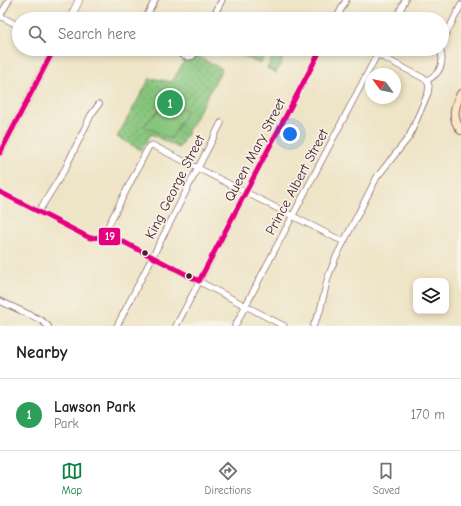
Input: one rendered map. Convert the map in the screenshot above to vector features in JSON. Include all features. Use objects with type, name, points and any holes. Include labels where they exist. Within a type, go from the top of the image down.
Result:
[{"type":"main road","points":[[461,94],[454,110],[456,121],[461,130]]},
{"type":"street","points":[[9,0],[0,16],[12,22]]},
{"type":"street","points":[[73,12],[79,0]]},
{"type":"street","points":[[149,12],[155,0]]},
{"type":"street","points":[[216,12],[222,0]]},
{"type":"street","points":[[340,12],[346,0]]},
{"type":"street","points":[[399,12],[405,0]]},
{"type":"street","points":[[449,28],[461,5]]},
{"type":"street","points":[[0,151],[50,56]]},
{"type":"street","name":"Queen Mary Street","points":[[176,326],[317,56]]},
{"type":"street","name":"Prince Albert Street","points":[[235,326],[377,56]]},
{"type":"street","points":[[313,326],[320,311],[328,277],[344,242],[377,177],[409,137],[428,93],[429,86],[427,80],[386,56]]},
{"type":"street","points":[[427,80],[437,73],[442,65],[442,56]]},
{"type":"street","points":[[39,211],[65,169],[91,115],[99,104]]},
{"type":"street","name":"King George Street","points":[[117,326],[221,123]]},
{"type":"street","points":[[103,236],[149,146],[152,145],[344,242]]},
{"type":"street","points":[[0,192],[90,238],[112,236],[284,326]]},
{"type":"street","points":[[0,301],[41,320],[48,326]]},
{"type":"green space","points":[[243,56],[264,56],[260,64]]},
{"type":"green space","points":[[273,56],[282,58],[282,62],[276,73],[267,68]]},
{"type":"green space","points":[[199,57],[222,69],[179,148],[151,134],[141,150],[117,137],[150,78],[172,82],[184,61]]},
{"type":"green space","points":[[166,106],[180,107],[187,111],[171,139],[144,126],[157,112]]},
{"type":"transit line","name":"19","points":[[0,153],[50,56]]},
{"type":"transit line","name":"19","points":[[0,192],[90,238],[112,236],[199,281],[317,56]]},
{"type":"place","name":"Lawson Park","points":[[170,103]]}]
